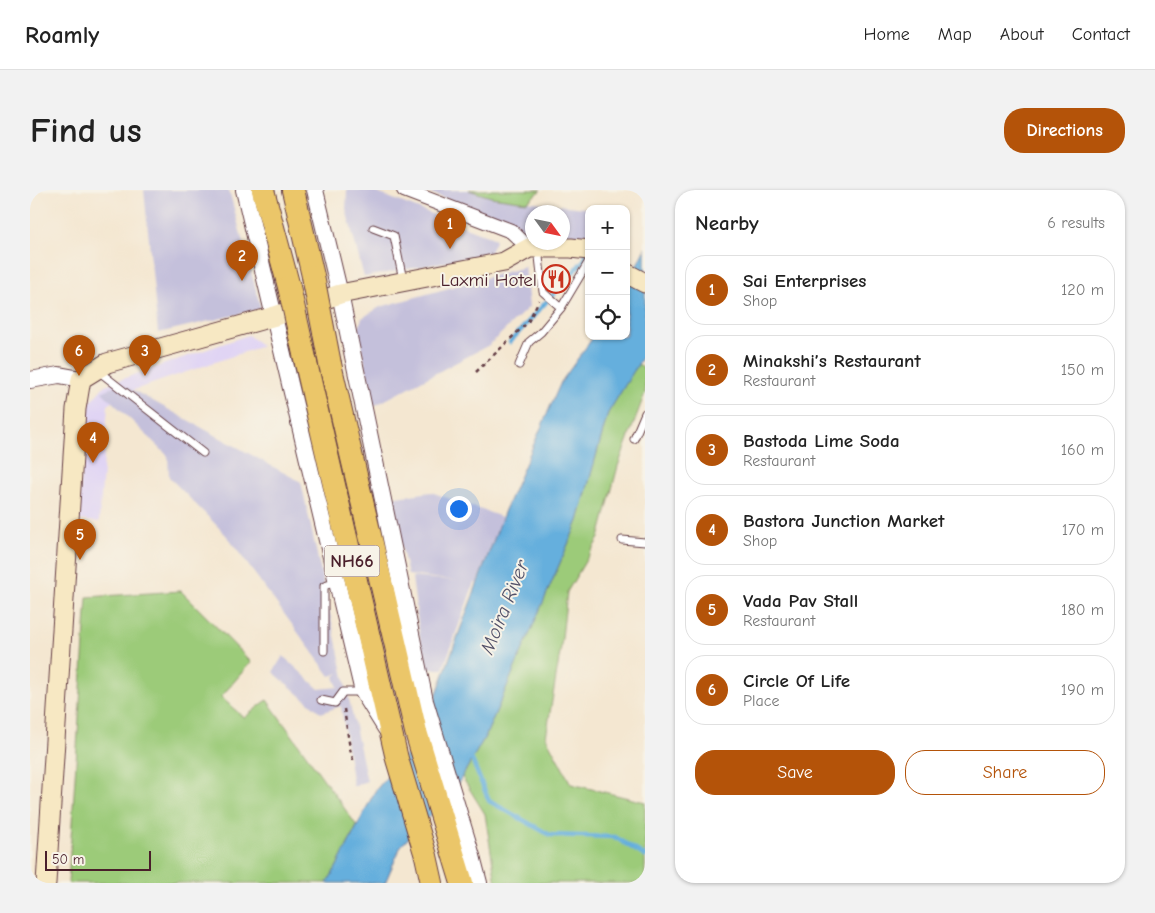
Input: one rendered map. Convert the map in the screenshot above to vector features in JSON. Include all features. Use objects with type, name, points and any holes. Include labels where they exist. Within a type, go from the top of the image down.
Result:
[{"type":"highway","name":"NH66","points":[[263,190],[289,287],[395,750],[432,883]]},
{"type":"highway","name":"NH66","points":[[293,190],[313,276],[330,364],[416,732],[463,868]]},
{"type":"main road","points":[[46,883],[76,410],[89,374],[106,363],[275,316],[340,294],[504,262],[530,250]]},
{"type":"main road","points":[[630,262],[645,270]]},
{"type":"main road","points":[[630,275],[645,283]]},
{"type":"street","points":[[244,190],[363,692],[395,750]]},
{"type":"street","points":[[315,190],[340,294],[425,701],[463,868],[479,883]]},
{"type":"street","points":[[404,190],[511,231],[525,241]]},
{"type":"street","points":[[30,380],[59,375],[89,374]]},
{"type":"lane","points":[[373,228],[394,236],[403,282]]},
{"type":"lane","points":[[534,250],[543,292],[561,308]]},
{"type":"lane","points":[[519,365],[529,342],[541,332],[561,308],[585,268]]},
{"type":"lane","points":[[89,374],[203,454]]},
{"type":"lane","points":[[634,439],[645,413]]},
{"type":"lane","points":[[622,540],[645,542]]},
{"type":"lane","points":[[324,650],[324,586],[338,582]]},
{"type":"lane","points":[[321,700],[335,704],[342,692],[363,692]]},
{"type":"path","points":[[476,372],[528,322],[543,292]]},
{"type":"path","points":[[342,692],[344,715],[354,763]]},
{"type":"shaded area","points":[[144,190],[229,190],[261,309],[158,333]]},
{"type":"shaded area","points":[[347,190],[370,190],[496,239],[489,254],[364,277],[346,209]]},
{"type":"shaded area","points":[[422,190],[469,190],[491,197],[558,205],[525,205],[525,230]]},
{"type":"shaded area","points":[[570,206],[585,208],[585,243],[570,241]]},
{"type":"shaded area","points":[[525,267],[529,307],[489,345],[374,406],[358,331],[362,318],[380,307]]},
{"type":"shaded area","points":[[248,335],[262,346],[128,392],[108,405],[99,522],[78,520],[87,406],[105,385]]},
{"type":"shaded area","points":[[120,383],[301,482],[367,781],[353,786],[341,706],[321,713],[273,672],[283,656],[319,689],[338,687],[334,677],[339,673],[330,676],[226,535],[169,477],[168,456],[102,392]]},
{"type":"shaded area","points":[[431,492],[502,517],[477,583],[474,583],[443,669],[424,669],[412,577],[459,581],[408,575],[390,498]]},
{"type":"green space","points":[[469,190],[541,190],[527,202],[491,197]]},
{"type":"green space","points":[[638,364],[645,369],[645,393],[618,466],[599,538],[567,592],[561,647],[546,737],[571,784],[645,802],[645,883],[496,883],[485,814],[462,777],[486,735],[578,521],[608,413]]},
{"type":"green space","points":[[181,591],[251,662],[221,697],[244,718],[267,700],[357,826],[327,883],[68,883],[87,597]]},
{"type":"water","name":"Moira River","points":[[645,248],[645,353],[608,413],[578,521],[486,735],[455,789],[401,846],[385,883],[327,883],[375,791],[406,754],[430,713],[505,510],[561,382],[591,340],[630,340],[630,280]]},
{"type":"waterway","points":[[510,342],[585,259]]},
{"type":"waterway","points":[[470,755],[489,801],[550,835],[615,837],[645,856]]},
{"type":"place","name":"Sai Enterprises","points":[[450,249]]},
{"type":"place","name":"Laxmi Hotel","points":[[556,279]]},
{"type":"place","name":"Minakshi’s Restaurant","points":[[242,281]]},
{"type":"place","name":"Circle Of Life","points":[[79,376]]},
{"type":"place","name":"Bastoda Lime Soda","points":[[145,376]]},
{"type":"place","name":"Bastora Junction Market","points":[[93,463]]},
{"type":"place","name":"Vada Pav Stall","points":[[80,560]]}]
